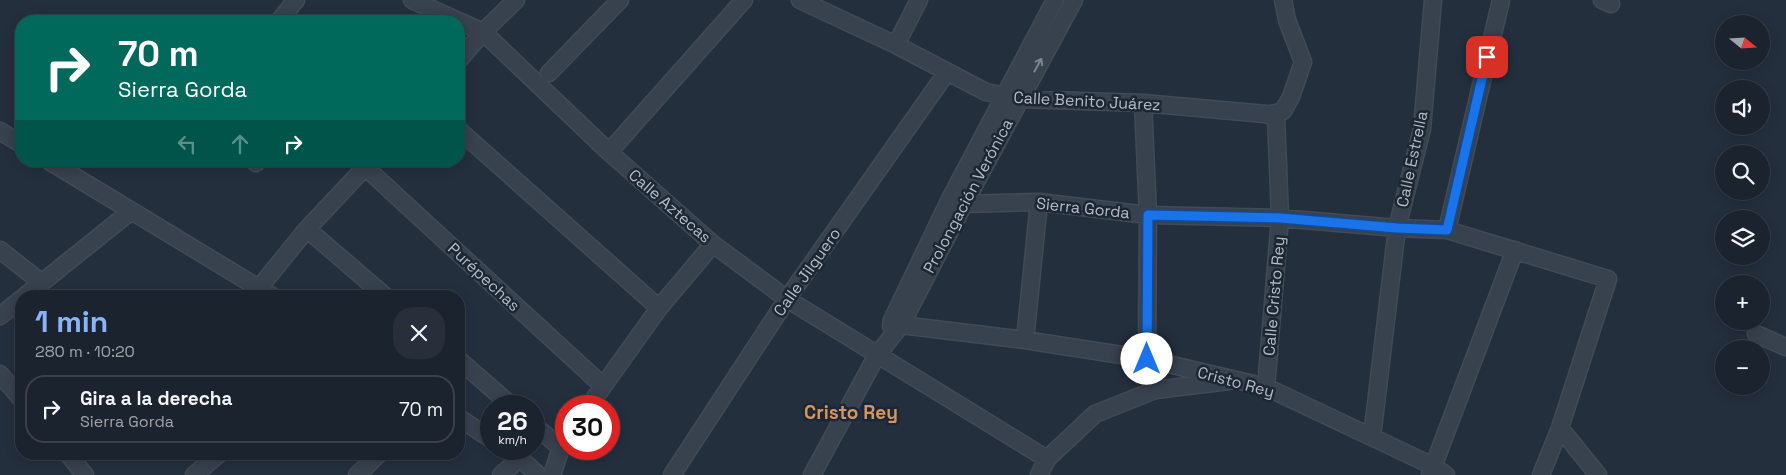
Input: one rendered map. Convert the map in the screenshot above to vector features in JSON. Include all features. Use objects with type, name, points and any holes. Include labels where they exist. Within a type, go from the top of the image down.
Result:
[{"type":"street","points":[[284,15],[296,0]]},
{"type":"street","name":"Calle Aztecas","points":[[412,0],[445,15]]},
{"type":"street","points":[[465,53],[483,32],[516,0]]},
{"type":"street","points":[[549,73],[620,0]]},
{"type":"street","points":[[609,152],[744,0]]},
{"type":"street","name":"Calle Benito Juárez","points":[[800,0],[896,45],[986,92],[1012,98],[1143,103],[1272,115]]},
{"type":"street","points":[[896,45],[918,0]]},
{"type":"street","name":"Prolongación Verónica","points":[[1012,98],[1055,0]]},
{"type":"street","name":"Prolongación Verónica","points":[[812,475],[876,355],[890,338],[956,202],[1012,98],[1074,0]]},
{"type":"street","points":[[1272,115],[1283,111],[1291,97],[1303,62],[1287,20],[1283,0]]},
{"type":"street","name":"Calle Estrella","points":[[1372,437],[1397,228],[1422,129],[1433,0]]},
{"type":"street","points":[[1447,230],[1501,0]]},
{"type":"street","name":"Calle Aztecas","points":[[465,24],[483,32],[609,152],[713,244],[787,299],[1047,459]]},
{"type":"street","name":"Calle Jilguero","points":[[672,475],[787,299],[947,72]]},
{"type":"street","points":[[1143,103],[1148,215],[1147,359]]},
{"type":"street","name":"Calle Cristo Rey","points":[[1266,387],[1280,218],[1272,115]]},
{"type":"street","points":[[0,131],[15,140]]},
{"type":"street","points":[[465,135],[659,308]]},
{"type":"street","points":[[59,167],[254,290]]},
{"type":"street","points":[[261,290],[307,229],[365,167]]},
{"type":"street","name":"Purépechas","points":[[371,167],[603,386]]},
{"type":"street","name":"Sierra Gorda","points":[[956,202],[1039,202],[1148,215],[1280,218],[1397,228],[1447,230],[1608,279],[1560,428]]},
{"type":"street","points":[[1025,340],[1039,202]]},
{"type":"street","points":[[33,290],[130,212]]},
{"type":"street","points":[[307,229],[378,290]]},
{"type":"street","points":[[597,395],[659,308],[713,244]]},
{"type":"street","points":[[0,250],[42,283]]},
{"type":"street","points":[[1436,472],[1515,250]]},
{"type":"street","points":[[0,316],[15,304]]},
{"type":"street","name":"Cristo Rey","points":[[896,323],[1147,359],[1266,387],[1372,437],[1436,472]]},
{"type":"street","points":[[1756,334],[1786,347]]},
{"type":"street","points":[[465,365],[499,395]]},
{"type":"street","points":[[0,374],[15,392]]},
{"type":"street","points":[[1039,475],[1047,459],[1095,414],[1155,390],[1236,380]]},
{"type":"street","points":[[465,422],[480,432]]},
{"type":"street","points":[[1542,475],[1560,428]]},
{"type":"street","points":[[1560,428],[1598,475]]},
{"type":"street","points":[[73,460],[85,475]]},
{"type":"street","points":[[194,475],[212,460]]},
{"type":"street","points":[[357,475],[373,460]]},
{"type":"street","points":[[501,475],[518,460]]},
{"type":"street","points":[[522,460],[538,475]]},
{"type":"street","points":[[552,475],[558,460]]},
{"type":"district","name":"Cristo Rey","points":[[851,412]]},
{"type":"route","points":[[1147,359],[1148,215],[1280,218],[1397,228],[1447,230],[1487,57]]}]
